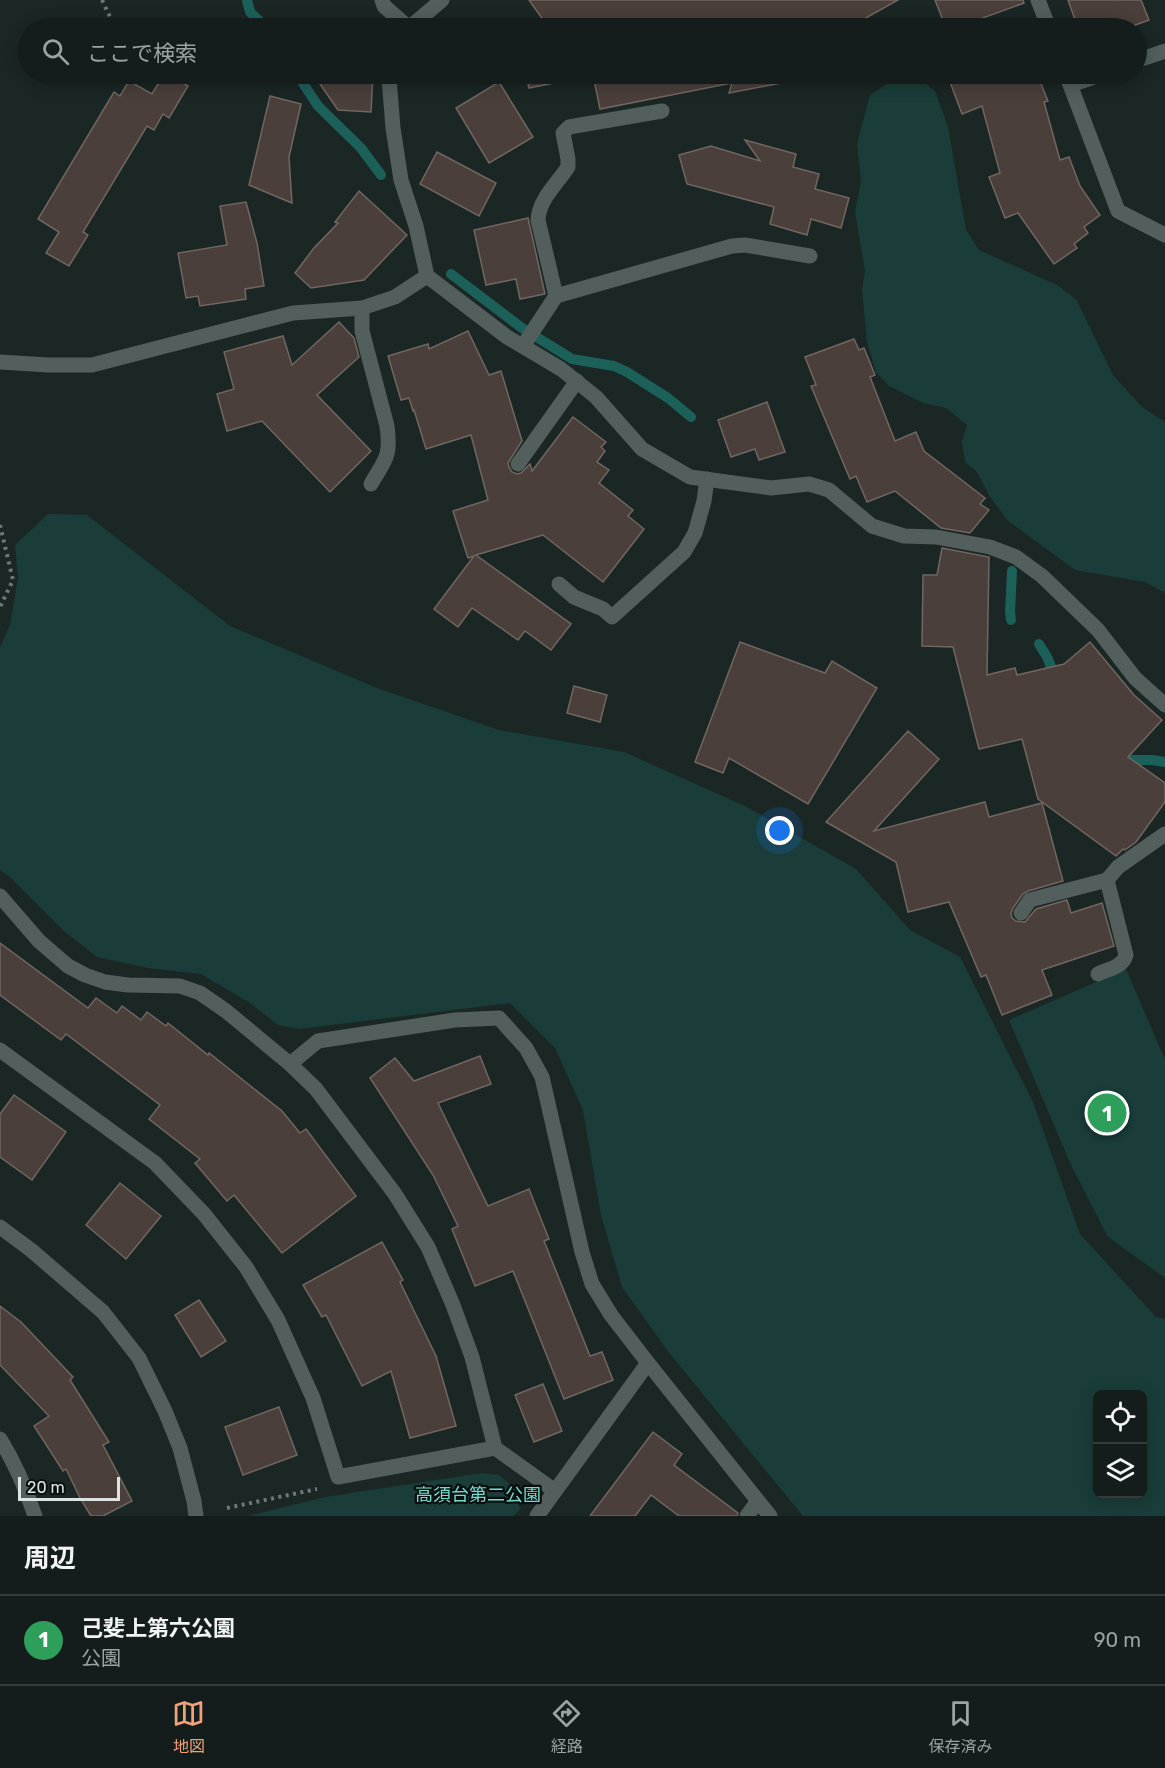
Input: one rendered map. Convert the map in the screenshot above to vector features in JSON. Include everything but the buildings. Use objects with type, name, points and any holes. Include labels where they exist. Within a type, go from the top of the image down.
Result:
[{"type":"street","points":[[382,0],[384,6],[398,18]]},
{"type":"street","points":[[421,18],[442,0]]},
{"type":"street","points":[[1038,0],[1045,18]]},
{"type":"street","points":[[1147,57],[1165,51]]},
{"type":"street","points":[[389,84],[401,180],[416,226],[427,276],[507,337],[528,338],[596,397],[642,449],[690,477],[771,488],[809,484],[829,490],[872,526],[904,536],[936,537],[990,547],[1016,557],[1042,576],[1098,630],[1135,678],[1165,705]]},
{"type":"street","points":[[1071,84],[1118,211],[1165,235]]},
{"type":"street","points":[[556,296],[538,212],[540,204],[568,167],[562,134],[569,127],[662,111]]},
{"type":"street","points":[[528,338],[556,296],[732,246],[745,245],[810,256]]},
{"type":"street","points":[[0,362],[92,365],[293,313],[362,308],[396,297],[427,276]]},
{"type":"street","points":[[362,308],[362,331],[387,426],[389,442],[388,453],[371,484]]},
{"type":"street","points":[[518,464],[577,381]]},
{"type":"street","points":[[559,584],[574,597],[603,609],[612,617],[684,552],[695,534],[707,479]]},
{"type":"street","points":[[1021,914],[1030,900],[1107,880],[1118,867],[1165,834]]},
{"type":"street","points":[[1098,974],[1121,964],[1126,955],[1107,880]]},
{"type":"street","points":[[0,896],[39,941],[68,966],[105,982],[180,986],[200,993],[226,1011],[290,1064],[316,1089],[395,1194],[428,1247],[472,1357],[495,1448],[555,1491]]},
{"type":"street","points":[[290,1064],[318,1041],[455,1020],[499,1018],[526,1048],[542,1077],[582,1252],[592,1284],[611,1315],[770,1516]]},
{"type":"street","points":[[0,1050],[155,1163],[204,1214],[246,1267],[278,1320],[313,1398],[338,1477],[495,1448]]},
{"type":"street","points":[[0,1227],[31,1250],[104,1312],[139,1358],[180,1448],[196,1516]]},
{"type":"street","points":[[537,1516],[648,1363]]},
{"type":"street","points":[[0,1439],[26,1489],[34,1516]]},
{"type":"street","points":[[747,1516],[758,1501]]},
{"type":"path","points":[[102,0],[111,18]]},
{"type":"path","points":[[0,525],[13,580],[0,607]]},
{"type":"path","points":[[226,1508],[324,1488],[338,1477]]},
{"type":"green space","points":[[887,84],[926,84],[935,91],[948,127],[966,230],[979,250],[1057,285],[1076,299],[1113,375],[1142,407],[1165,422],[1165,593],[1145,582],[1075,570],[1007,520],[989,495],[977,472],[965,462],[962,442],[967,425],[946,408],[923,403],[889,386],[876,372],[867,342],[862,290],[865,271],[855,212],[861,182],[857,144],[870,95]]},
{"type":"green space","points":[[48,514],[87,515],[230,626],[377,688],[499,730],[624,752],[745,806],[856,869],[910,930],[960,957],[1033,1102],[1080,1234],[1156,1317],[1165,1319],[1165,1516],[803,1516],[670,1354],[622,1287],[601,1215],[583,1110],[555,1048],[510,1003],[299,1029],[278,1025],[250,1003],[201,974],[148,968],[97,957],[64,931],[9,876],[0,870],[0,647],[10,625],[18,578],[15,545]]},
{"type":"green space","points":[[1126,969],[1165,1060],[1165,1278],[1108,1237],[1071,1165],[1009,1020]]},
{"type":"green space","name":"高須台第二公園","points":[[482,1473],[499,1475],[515,1488],[520,1509],[514,1516],[248,1516],[325,1497]]},
{"type":"waterway","points":[[247,0],[250,12],[256,18]]},
{"type":"waterway","points":[[304,84],[318,106],[361,148],[381,175]]},
{"type":"waterway","points":[[451,274],[522,328],[572,359],[614,366],[627,372],[668,398],[691,417]]},
{"type":"waterway","points":[[1011,620],[1012,571]]},
{"type":"waterway","points":[[1039,644],[1056,679]]},
{"type":"waterway","points":[[1122,755],[1127,760],[1165,762]]},
{"type":"place","name":"己斐上第六公園","points":[[1107,1113]]}]
